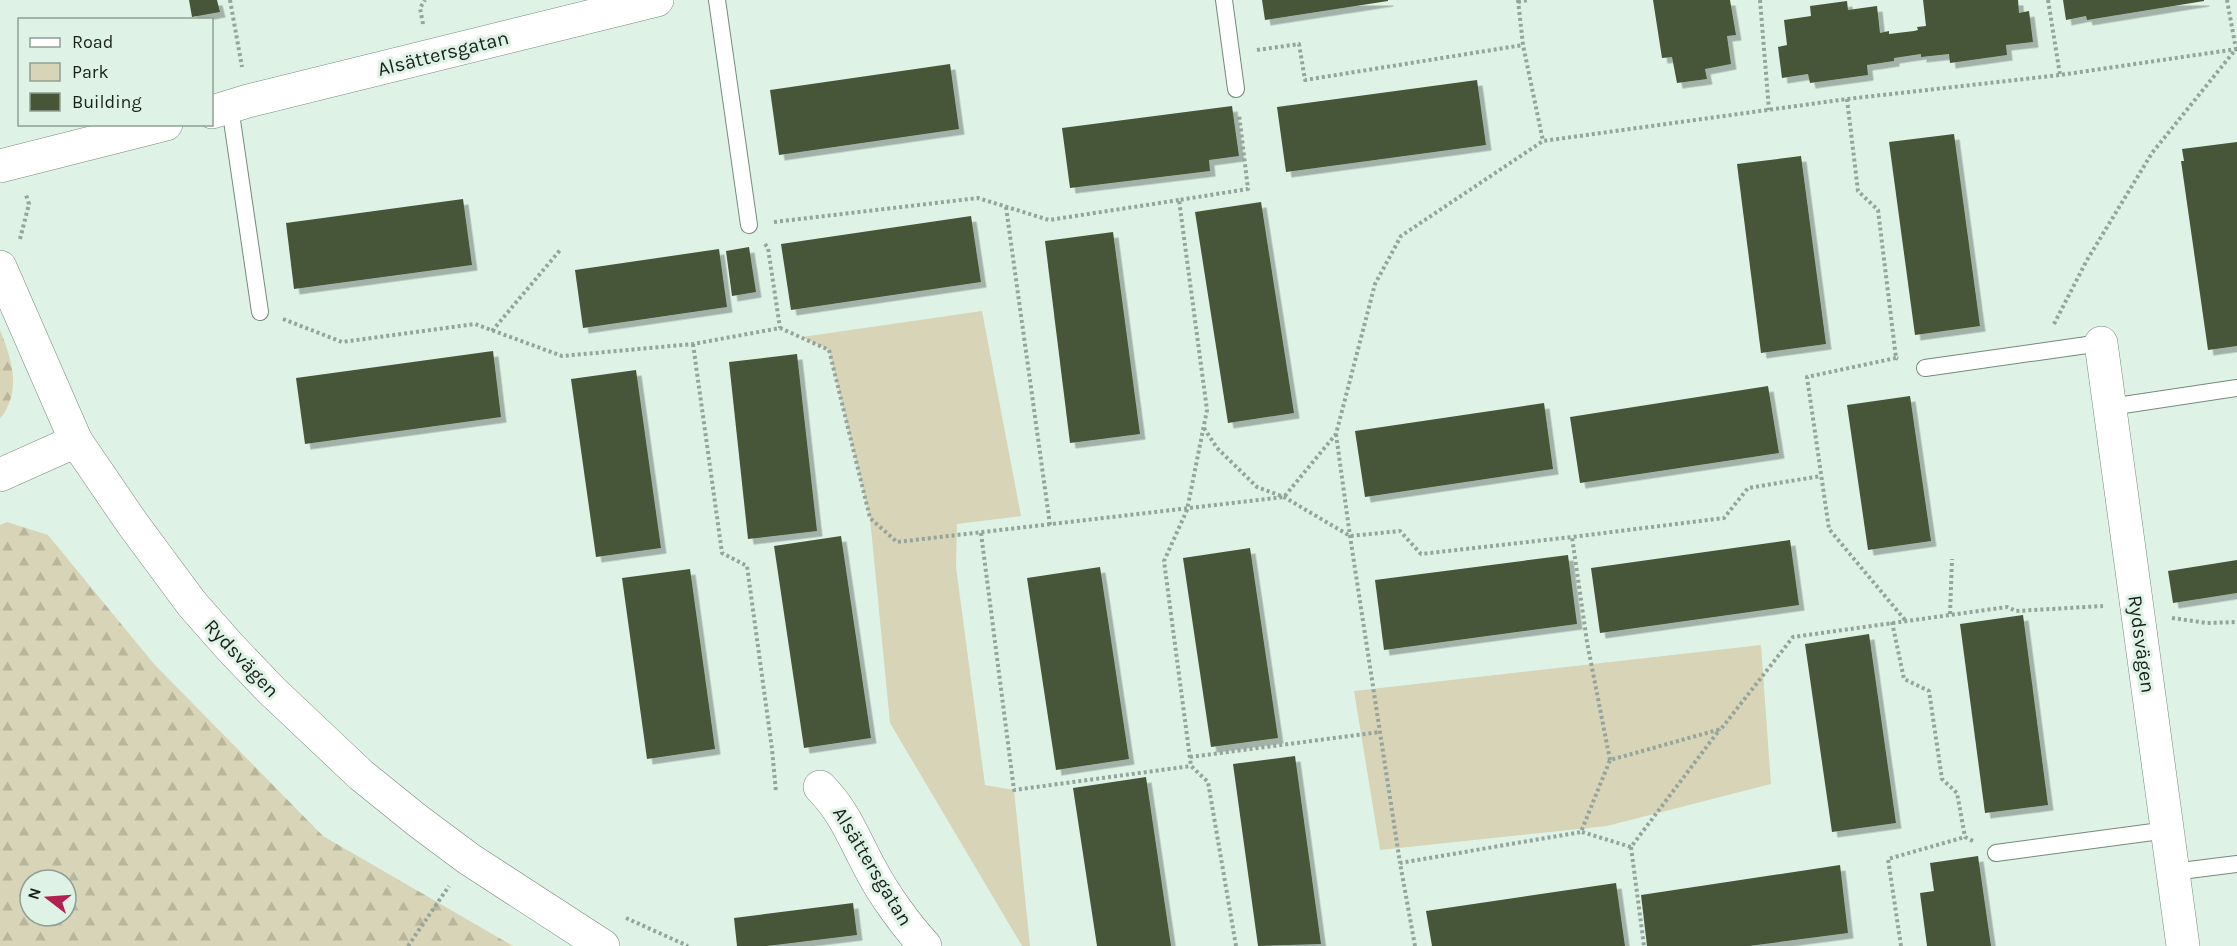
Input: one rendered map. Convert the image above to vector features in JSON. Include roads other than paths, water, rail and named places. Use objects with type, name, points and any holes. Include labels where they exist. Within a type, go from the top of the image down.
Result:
[{"type":"street","name":"Alsättersgatan","points":[[230,106],[657,0]]},
{"type":"street","points":[[7,165],[115,132],[153,126]]},
{"type":"street","name":"Rydsvägen","points":[[10,255],[76,441],[132,524],[192,604],[271,690],[361,775],[469,860],[603,946]]},
{"type":"street","name":"Rydsvägen","points":[[2101,343],[2183,946]]},
{"type":"street","points":[[0,475],[76,441]]},
{"type":"street","name":"Alsättersgatan","points":[[820,787],[835,802],[872,872],[925,946]]},
{"type":"lane","points":[[717,0],[749,225]]},
{"type":"lane","points":[[1224,0],[1236,89]]},
{"type":"lane","points":[[230,106],[260,312]]},
{"type":"lane","points":[[1925,368],[2101,343]]},
{"type":"lane","points":[[2110,406],[2237,388]]},
{"type":"lane","points":[[1996,853],[2168,830]]},
{"type":"lane","points":[[2173,872],[2237,864]]}]
